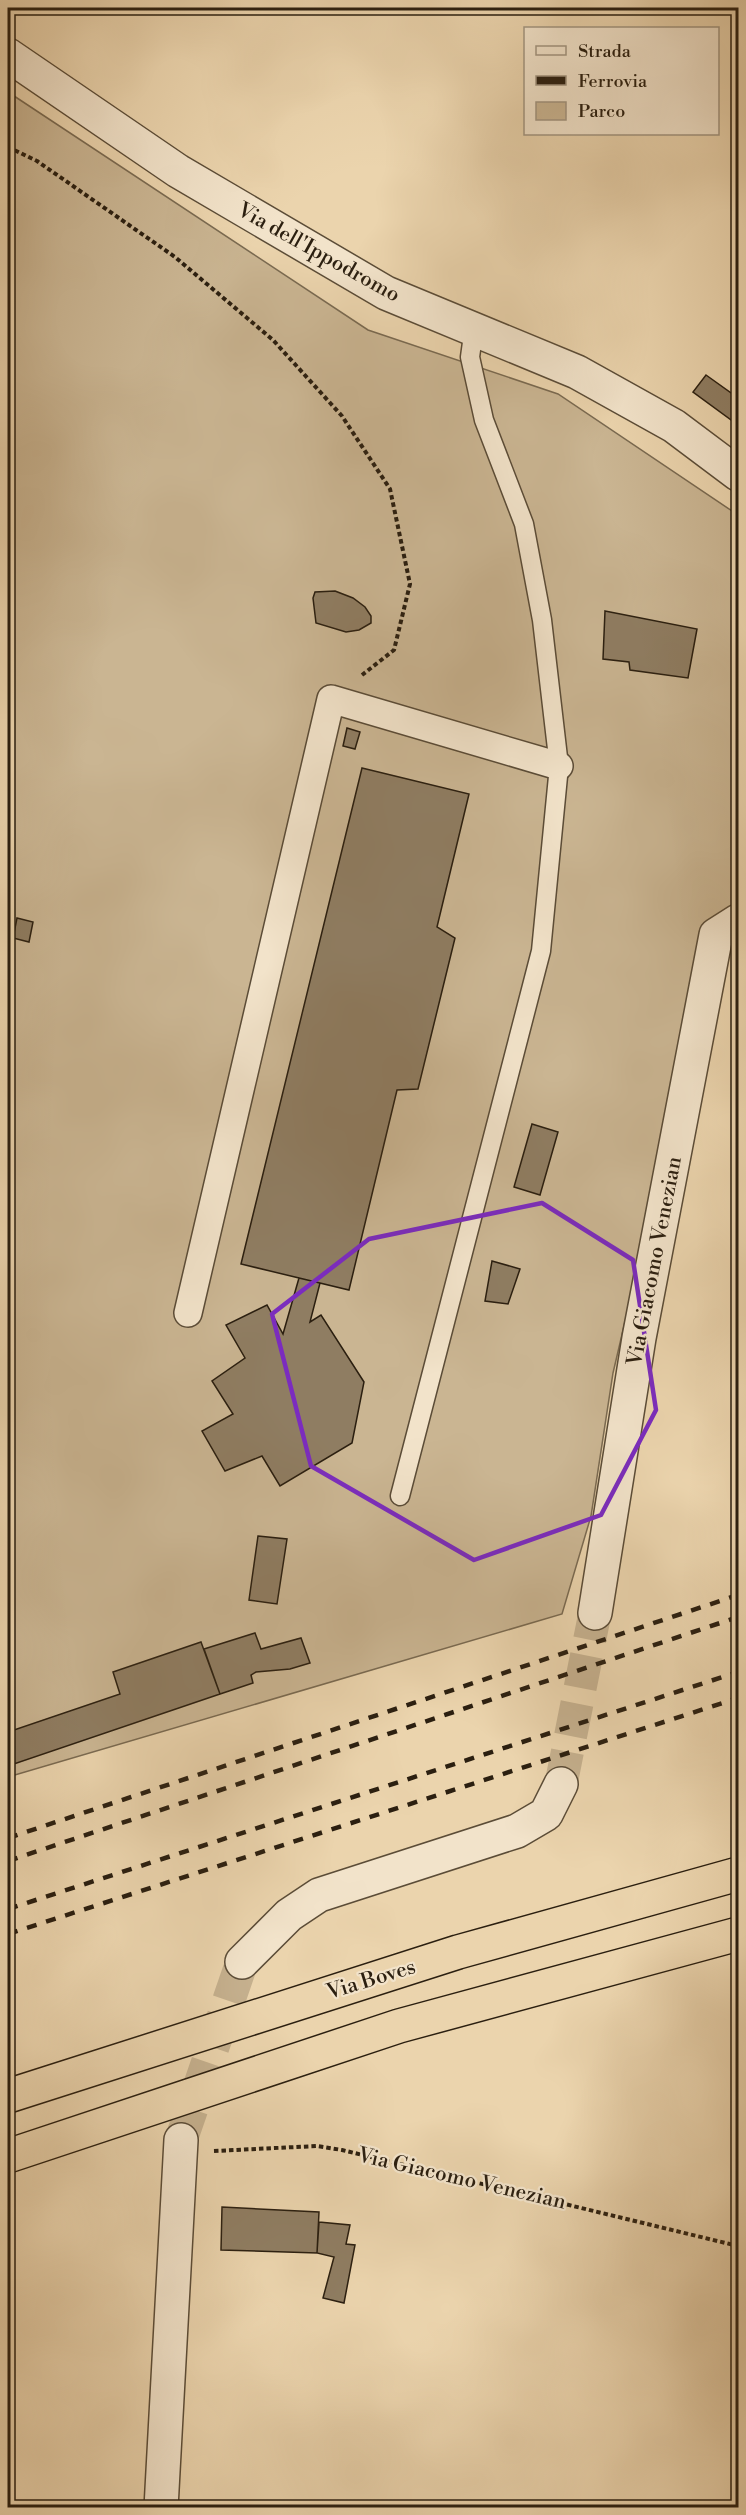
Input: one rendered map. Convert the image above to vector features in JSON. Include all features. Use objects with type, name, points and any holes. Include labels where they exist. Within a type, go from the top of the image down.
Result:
[{"type":"highway","name":"Via Boves","points":[[8,2096],[458,1952],[738,1874]]},
{"type":"highway","points":[[8,2156],[399,2026],[738,1934]]},
{"type":"street","name":"Via dell'Ippodromo","points":[[8,54],[178,171],[386,293],[577,372],[674,426],[738,474]]},
{"type":"street","points":[[188,1313],[331,699],[559,766]]},
{"type":"street","name":"Via Giacomo Venezian","points":[[595,1613],[639,1338],[716,935],[738,921]]},
{"type":"street","points":[[242,1962],[289,1915],[320,1895],[517,1831],[546,1814],[561,1784]]},
{"type":"street","points":[[161,2508],[181,2146]]},
{"type":"lane","points":[[400,1496],[542,951],[559,766],[542,620],[524,524],[484,420],[471,357],[474,328]]},
{"type":"path","points":[[8,147],[37,161],[175,256],[273,340],[342,416],[390,489],[410,584],[394,650],[331,699]]},
{"type":"path","name":"Via Giacomo Venezian","points":[[181,2146],[317,2146],[342,2150],[738,2246]]},
{"type":"highlighted area","points":[[542,1203],[633,1260],[656,1410],[601,1515],[474,1560],[311,1466],[272,1314],[369,1239]]},
{"type":"green space","points":[[8,92],[368,330],[558,394],[738,515],[738,908],[716,915],[704,940],[646,1232],[613,1373],[591,1516],[562,1614],[8,1777]]},
{"type":"building","points":[[706,375],[738,398],[738,425],[693,392]]},
{"type":"building","points":[[335,591],[353,598],[365,607],[371,616],[371,623],[359,630],[346,632],[316,623],[313,598],[315,592]]},
{"type":"building","points":[[605,611],[697,629],[688,678],[630,670],[629,662],[603,659]]},
{"type":"building","points":[[347,728],[360,732],[355,749],[343,746]]},
{"type":"building","points":[[362,768],[469,794],[437,927],[455,938],[418,1089],[397,1090],[349,1290],[241,1264]]},
{"type":"building","points":[[17,918],[33,922],[29,942],[13,938]]},
{"type":"building","points":[[532,1124],[558,1132],[540,1195],[514,1187]]},
{"type":"building","points":[[492,1261],[520,1269],[508,1304],[485,1301]]},
{"type":"building","points":[[299,1278],[320,1283],[310,1322],[321,1315],[364,1382],[352,1443],[280,1486],[262,1456],[225,1471],[202,1431],[233,1414],[212,1381],[245,1358],[226,1325],[267,1305],[283,1334]]},
{"type":"building","points":[[258,1536],[287,1539],[277,1604],[249,1600]]},
{"type":"building","points":[[255,1633],[261,1649],[301,1638],[310,1663],[290,1669],[256,1672],[251,1675],[253,1683],[220,1694],[204,1649]]},
{"type":"building","points":[[201,1642],[220,1694],[8,1766],[8,1732],[120,1694],[113,1672]]},
{"type":"building","points":[[222,2207],[319,2212],[317,2253],[221,2250]]},
{"type":"building","points":[[319,2222],[350,2225],[346,2244],[355,2245],[344,2303],[323,2298],[334,2257],[317,2253]]},
{"type":"tunnel","points":[[561,1784],[595,1613]]},
{"type":"tunnel","points":[[181,2140],[242,1962]]},
{"type":"railway","points":[[8,1838],[738,1595]]},
{"type":"railway","points":[[8,1861],[738,1617]]},
{"type":"railway","points":[[8,1909],[738,1672]]},
{"type":"railway","points":[[8,1934],[738,1698]]}]
